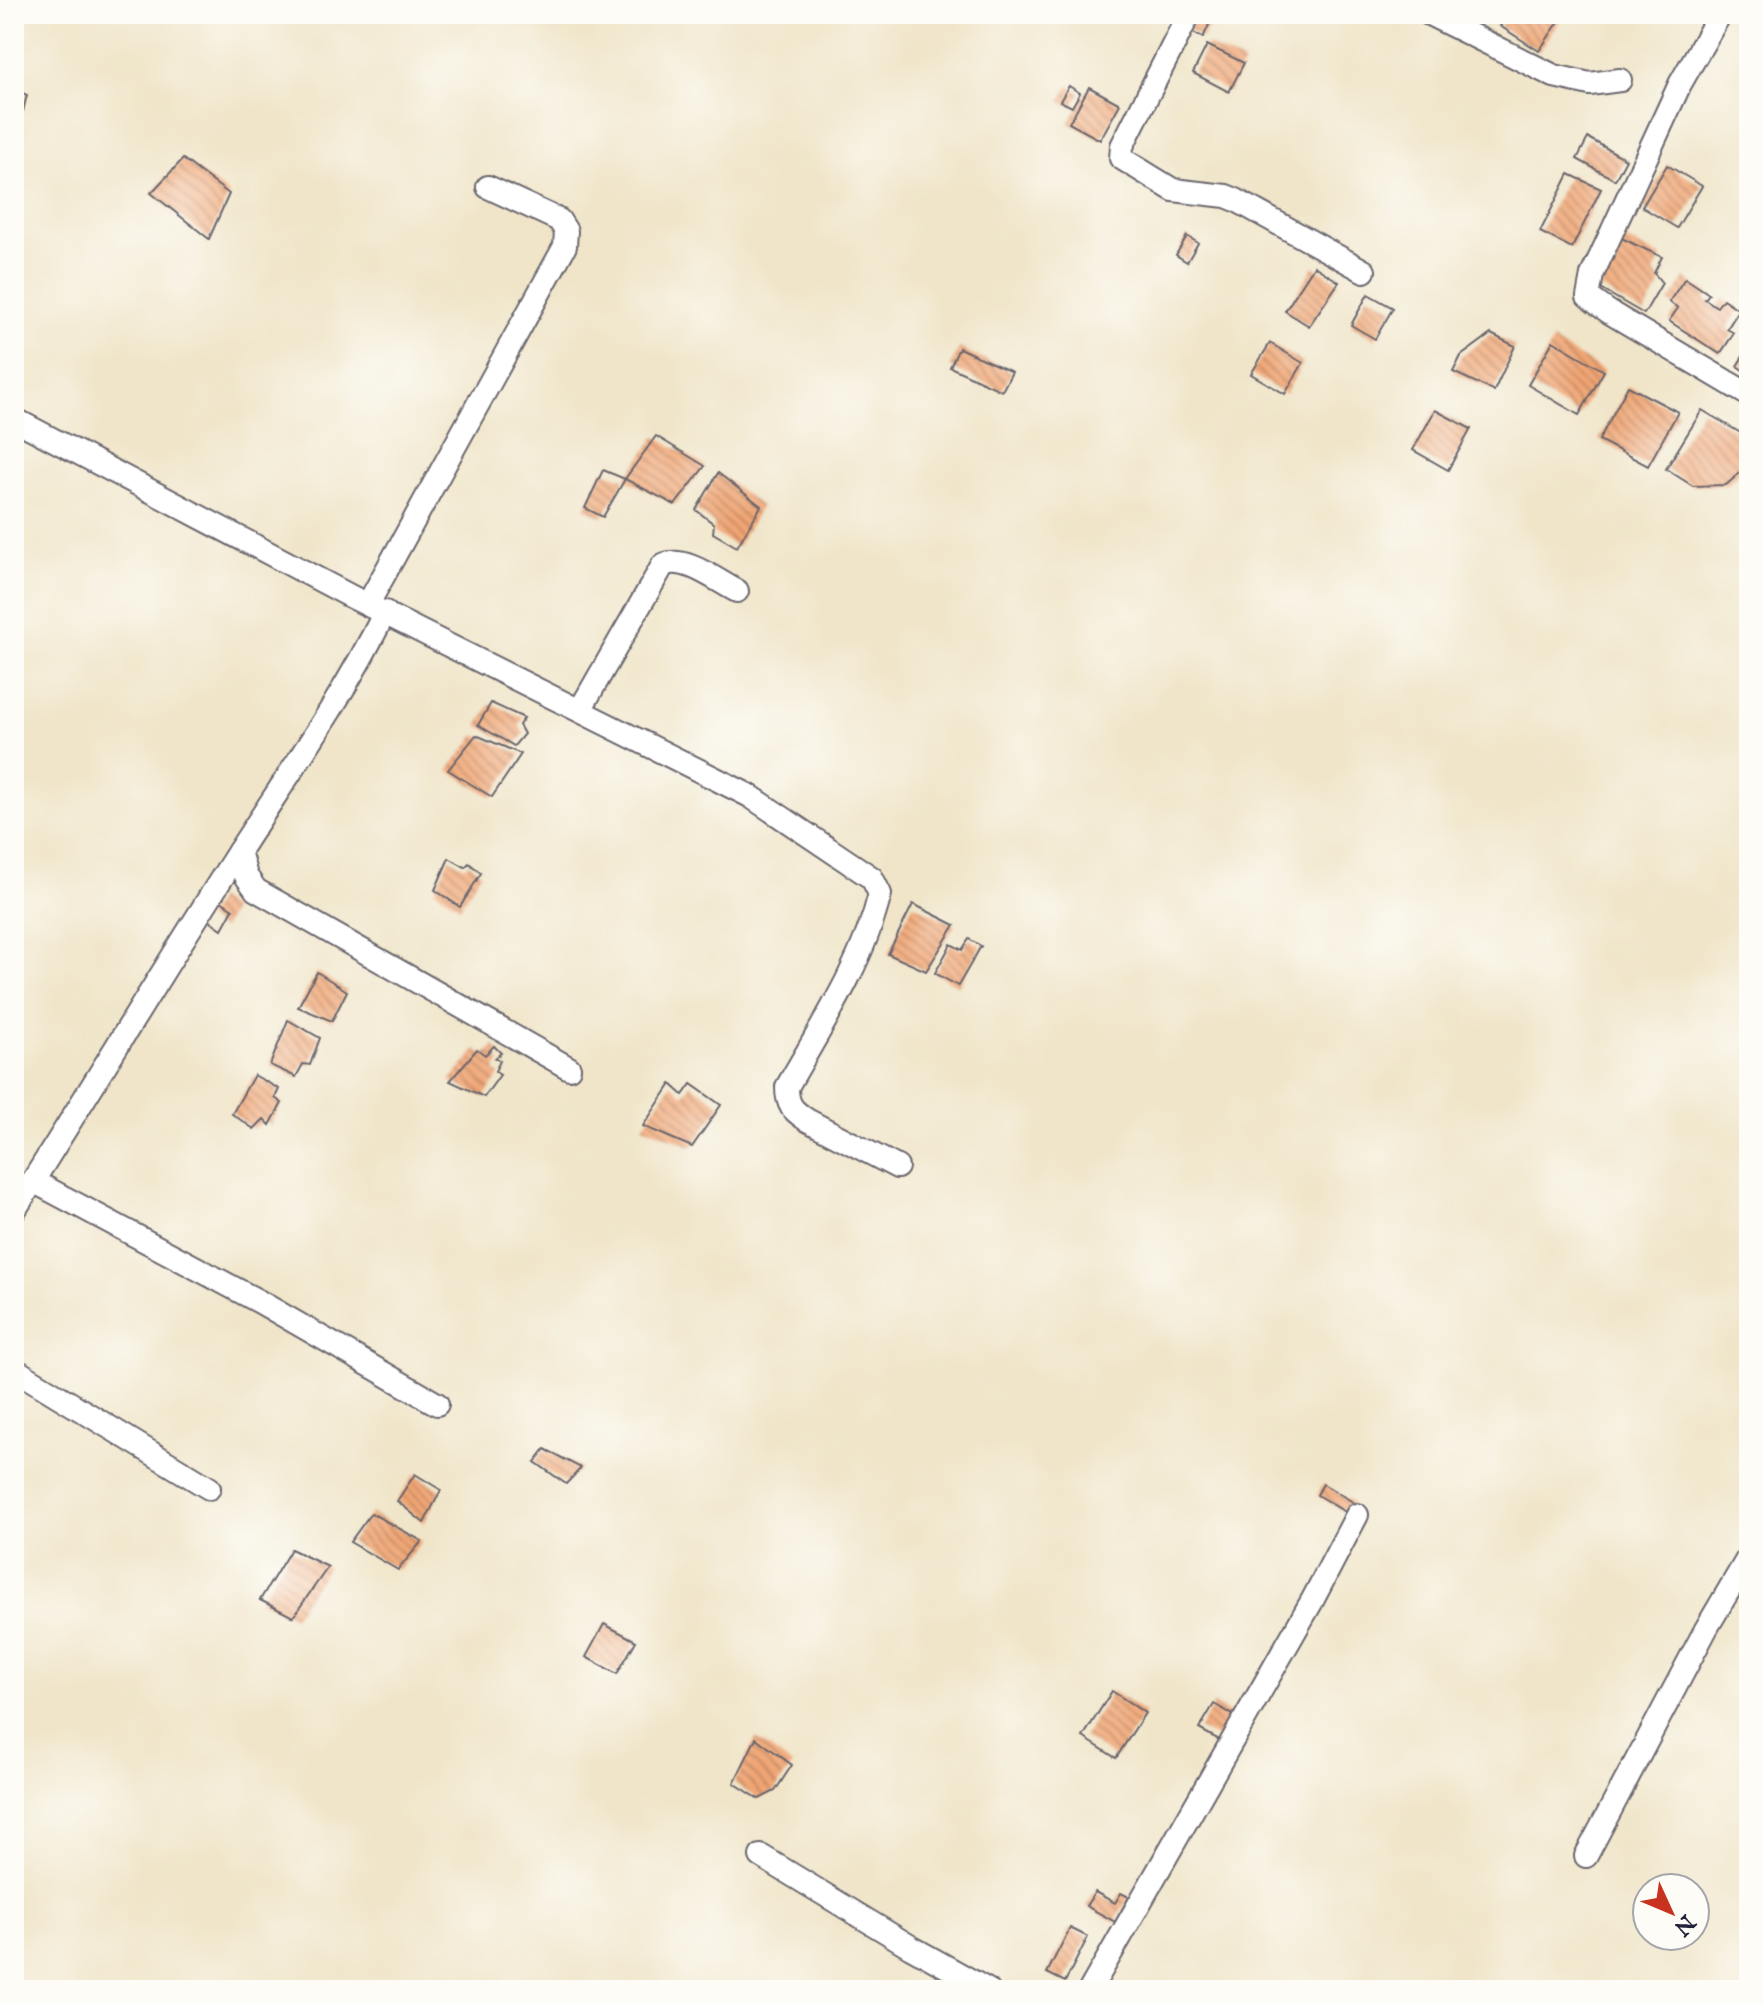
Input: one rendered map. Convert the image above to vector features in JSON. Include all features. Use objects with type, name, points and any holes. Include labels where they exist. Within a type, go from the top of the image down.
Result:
[{"type":"street","points":[[1189,14],[1122,146],[1121,158],[1173,190],[1236,200],[1364,271]]},
{"type":"street","points":[[1429,14],[1554,76],[1590,84],[1620,80]]},
{"type":"street","points":[[1720,14],[1680,84],[1592,275],[1588,297],[1749,395]]},
{"type":"street","points":[[14,1211],[362,659],[376,608],[565,246],[566,231],[559,220],[488,187]]},
{"type":"street","points":[[14,419],[376,608],[750,796],[872,878],[880,894],[874,918],[846,985],[787,1087],[787,1102],[792,1111],[807,1120],[897,1167]]},
{"type":"street","points":[[580,710],[663,565],[672,561],[682,563],[737,591]]},
{"type":"street","points":[[239,851],[246,876],[256,890],[569,1068]]},
{"type":"street","points":[[33,1181],[260,1302],[437,1404]]},
{"type":"street","points":[[14,1369],[209,1488]]},
{"type":"street","points":[[1090,1990],[1312,1601],[1357,1515]]},
{"type":"street","points":[[1586,1856],[1706,1629],[1749,1556]]},
{"type":"street","points":[[761,1856],[988,1990]]},
{"type":"building","points":[[1197,14],[1214,14],[1203,38],[1189,31]]},
{"type":"building","points":[[1510,14],[1564,14],[1539,51],[1500,26]]},
{"type":"building","points":[[1207,45],[1244,63],[1229,92],[1193,73]]},
{"type":"building","points":[[1069,86],[1080,93],[1072,107],[1060,101]]},
{"type":"building","points":[[1089,87],[1120,104],[1100,140],[1069,123]]},
{"type":"building","points":[[14,89],[27,95],[23,111],[14,108]]},
{"type":"building","points":[[1588,138],[1626,159],[1615,180],[1577,159]]},
{"type":"building","points":[[183,159],[229,194],[209,239],[151,193]]},
{"type":"building","points":[[1667,165],[1702,186],[1677,228],[1642,207]]},
{"type":"building","points":[[1569,174],[1601,189],[1572,248],[1540,232]]},
{"type":"building","points":[[1187,236],[1198,243],[1187,262],[1176,255]]},
{"type":"building","points":[[1617,236],[1662,257],[1654,273],[1662,283],[1644,314],[1601,289],[1600,273]]},
{"type":"building","points":[[1314,266],[1339,282],[1309,326],[1285,311]]},
{"type":"building","points":[[1685,278],[1709,294],[1705,299],[1717,307],[1723,299],[1739,310],[1727,329],[1734,333],[1720,354],[1669,321],[1678,308],[1669,302]]},
{"type":"building","points":[[1368,294],[1393,308],[1375,339],[1351,325]]},
{"type":"building","points":[[1491,334],[1515,346],[1494,391],[1453,372],[1461,356]]},
{"type":"building","points":[[1553,341],[1604,371],[1579,415],[1528,385]]},
{"type":"building","points":[[1270,343],[1303,363],[1285,394],[1251,374]]},
{"type":"building","points":[[1749,347],[1749,374],[1737,366]]},
{"type":"building","points":[[959,348],[1012,372],[1002,391],[950,367]]},
{"type":"building","points":[[1628,386],[1678,412],[1648,466],[1599,440]]},
{"type":"building","points":[[1435,410],[1471,429],[1448,470],[1413,450]]},
{"type":"building","points":[[1702,410],[1749,438],[1748,466],[1726,485],[1693,486],[1666,469]]},
{"type":"building","points":[[656,436],[705,466],[675,505],[625,479]]},
{"type":"building","points":[[603,470],[625,479],[603,517],[585,508]]},
{"type":"building","points":[[718,473],[761,506],[737,547],[713,533],[714,524],[696,510]]},
{"type":"building","points":[[491,703],[524,718],[519,725],[524,734],[514,746],[478,725]]},
{"type":"building","points":[[476,735],[521,754],[492,797],[448,770]]},
{"type":"building","points":[[449,858],[465,867],[469,863],[481,873],[460,907],[435,890]]},
{"type":"building","points":[[218,899],[233,909],[222,929],[206,918]]},
{"type":"building","points":[[913,904],[955,925],[926,971],[888,954]]},
{"type":"building","points":[[969,939],[981,946],[958,986],[935,973],[951,944],[962,950]]},
{"type":"building","points":[[317,972],[347,991],[332,1021],[298,1007]]},
{"type":"building","points":[[288,1020],[320,1038],[310,1065],[303,1064],[296,1077],[270,1065]]},
{"type":"building","points":[[494,1046],[501,1053],[495,1058],[500,1061],[495,1071],[500,1075],[484,1097],[450,1081],[477,1049],[485,1055]]},
{"type":"building","points":[[254,1075],[279,1089],[275,1098],[282,1103],[270,1125],[264,1119],[254,1129],[232,1114]]},
{"type":"building","points":[[671,1084],[683,1095],[691,1084],[721,1105],[692,1147],[643,1126]]},
{"type":"building","points":[[545,1449],[581,1468],[566,1484],[535,1462]]},
{"type":"building","points":[[415,1474],[441,1490],[424,1523],[397,1501]]},
{"type":"building","points":[[1323,1484],[1353,1502],[1347,1513],[1317,1495]]},
{"type":"building","points":[[371,1513],[422,1541],[398,1570],[350,1542]]},
{"type":"building","points":[[291,1549],[328,1567],[293,1617],[260,1600]]},
{"type":"building","points":[[604,1624],[636,1641],[617,1674],[586,1657]]},
{"type":"building","points":[[1112,1691],[1145,1713],[1116,1758],[1083,1737]]},
{"type":"building","points":[[1214,1704],[1235,1716],[1221,1741],[1199,1729]]},
{"type":"building","points":[[756,1738],[792,1765],[775,1791],[759,1799],[734,1783]]},
{"type":"building","points":[[1095,1892],[1115,1903],[1121,1893],[1129,1897],[1115,1922],[1086,1906]]},
{"type":"building","points":[[1070,1928],[1088,1937],[1065,1982],[1047,1973]]}]
